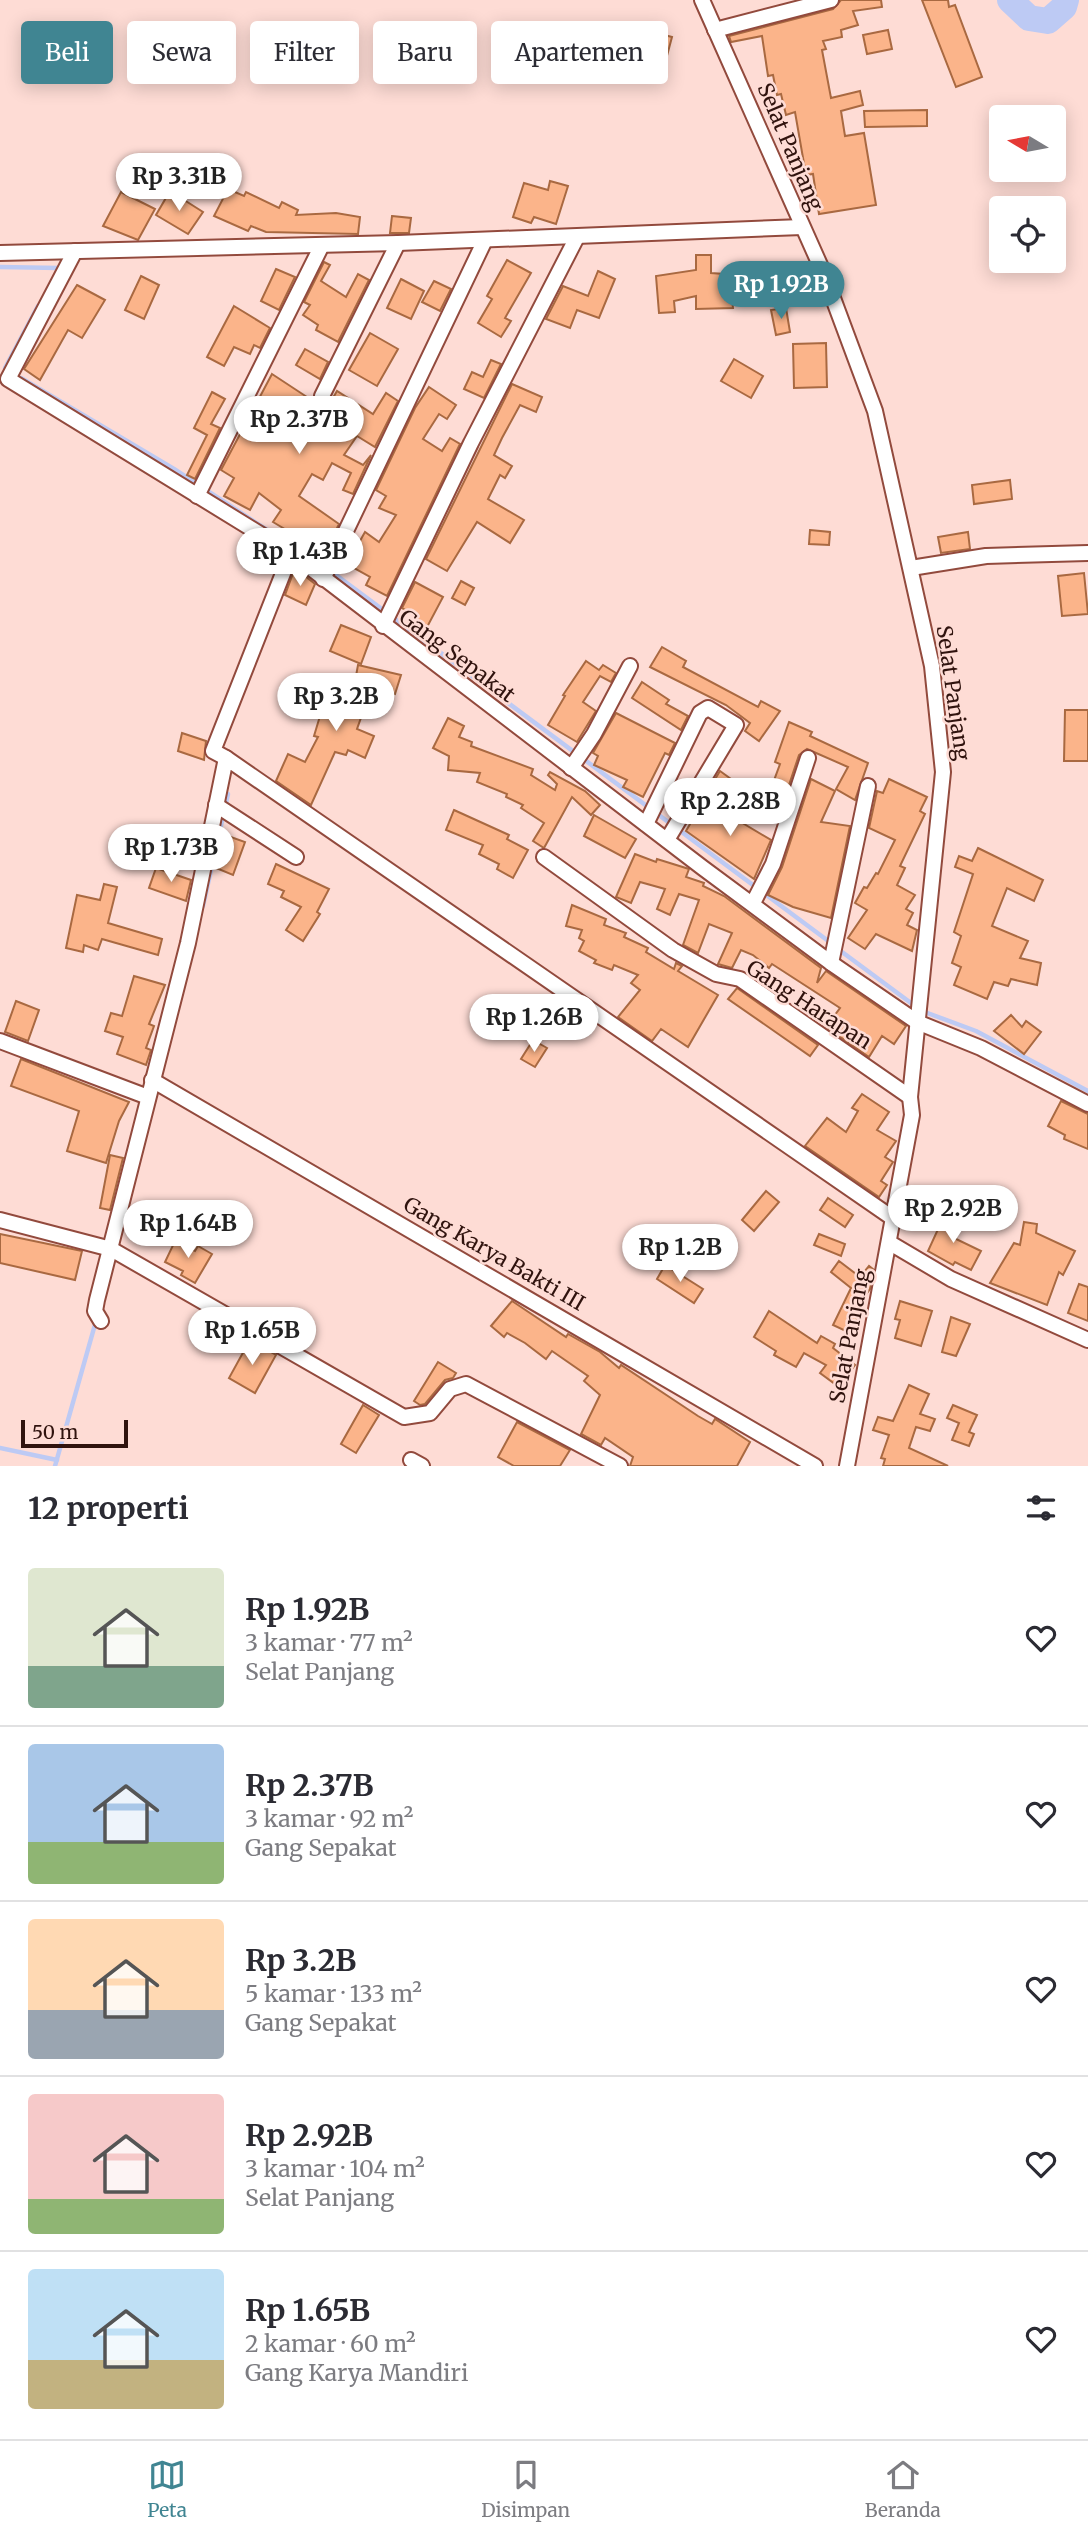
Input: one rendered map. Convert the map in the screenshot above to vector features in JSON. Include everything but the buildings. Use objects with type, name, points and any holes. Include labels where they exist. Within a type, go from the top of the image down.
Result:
[{"type":"street","name":"Selat Panjang","points":[[702,0],[824,274],[875,411],[932,666],[943,772],[910,1097],[912,1115],[847,1466]]},
{"type":"street","points":[[715,30],[831,0]]},
{"type":"street","points":[[0,253],[398,243],[802,227]]},
{"type":"street","points":[[384,623],[471,443],[577,237]]},
{"type":"street","points":[[326,574],[485,240]]},
{"type":"street","points":[[322,396],[398,243]]},
{"type":"street","points":[[200,490],[322,245]]},
{"type":"street","name":"Gang Sepakat","points":[[75,251],[8,379],[200,490],[326,574],[384,623],[673,831],[918,1020],[981,1048],[1088,1104]]},
{"type":"street","points":[[291,553],[213,751],[894,1219]]},
{"type":"street","points":[[911,568],[996,555],[1088,553]]},
{"type":"street","points":[[577,760],[629,666]]},
{"type":"street","points":[[650,816],[700,713],[708,708],[736,724],[673,831]]},
{"type":"street","points":[[101,1321],[95,1306],[148,1097],[157,1083],[226,758]]},
{"type":"street","points":[[758,896],[808,758]]},
{"type":"street","points":[[833,952],[852,876],[868,786]]},
{"type":"street","points":[[216,805],[296,857]]},
{"type":"street","name":"Gang Harapan","points":[[544,857],[667,946],[716,974],[740,979],[910,1097]]},
{"type":"street","points":[[0,1041],[148,1097]]},
{"type":"street","name":"Gang Karya Bakti III","points":[[157,1083],[815,1466]]},
{"type":"street","points":[[0,1220],[111,1249],[404,1417],[429,1413],[450,1389],[466,1384],[620,1466]]},
{"type":"street","points":[[890,1244],[951,1279],[1088,1340]]},
{"type":"waterway","points":[[1010,0],[1029,18],[1048,21],[1064,7],[1066,0]]},
{"type":"waterway","points":[[0,267],[59,268]]},
{"type":"waterway","points":[[5,368],[38,306]]},
{"type":"waterway","points":[[21,378],[174,469],[284,541]]},
{"type":"waterway","points":[[294,547],[332,572],[831,943]]},
{"type":"waterway","points":[[203,906],[228,794]]},
{"type":"waterway","points":[[838,949],[915,1006]]},
{"type":"waterway","points":[[922,1011],[976,1031],[1088,1091]]},
{"type":"waterway","points":[[55,1466],[96,1321]]},
{"type":"waterway","points":[[0,1448],[57,1460]]}]
